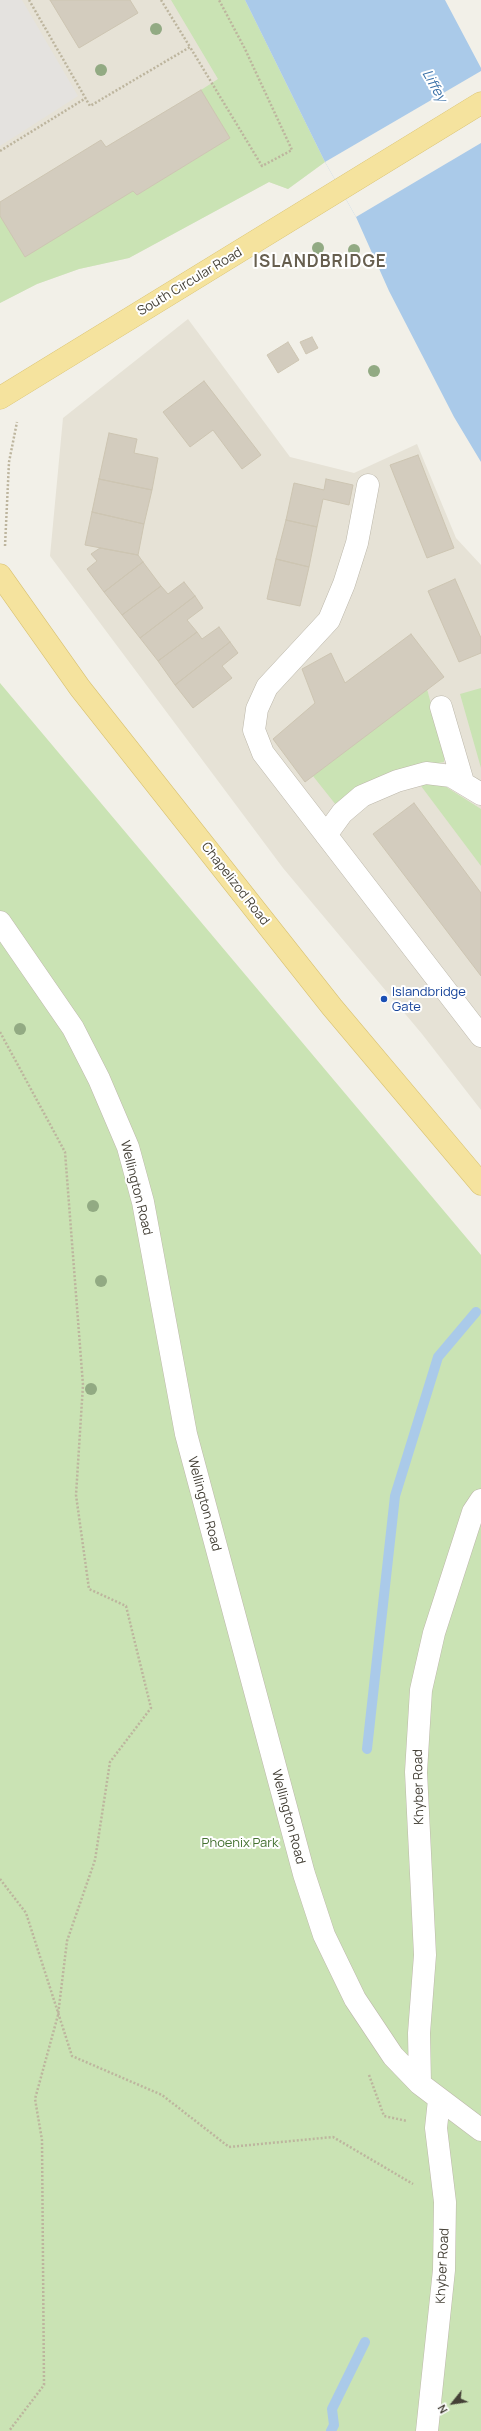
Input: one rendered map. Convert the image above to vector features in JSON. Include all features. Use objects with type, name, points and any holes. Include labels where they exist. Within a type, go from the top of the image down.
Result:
[{"type":"main road","name":"South Circular Road","points":[[0,398],[481,103]]},
{"type":"main road","name":"Chapelizod Road","points":[[2,578],[80,688],[332,1007],[481,1184]]},
{"type":"street","points":[[368,485],[358,543],[344,584],[329,620],[267,687],[257,709],[254,730],[263,753],[481,1036]]},
{"type":"street","points":[[441,707],[463,782]]},
{"type":"street","points":[[326,835],[342,813],[362,796],[376,789],[426,773],[439,773],[463,782],[481,794]]},
{"type":"street","name":"Wellington Road","points":[[0,922],[73,1028],[99,1079],[128,1147],[143,1202],[186,1434],[304,1874],[324,1935],[356,1999],[393,2056],[420,2084],[481,2130]]},
{"type":"street","name":"Khyber Road","points":[[420,2084],[420,2034],[425,1955],[416,1772],[421,1690],[434,1633],[473,1512],[481,1500]]},
{"type":"street","name":"Khyber Road","points":[[427,2431],[444,2270],[445,2202],[436,2128],[440,2100]]},
{"type":"path","points":[[29,0],[90,106],[190,47]]},
{"type":"path","points":[[161,0],[262,166],[292,150],[245,49],[219,0]]},
{"type":"path","points":[[0,151],[86,98]]},
{"type":"path","points":[[2,578],[9,462],[26,382]]},
{"type":"path","points":[[0,1032],[65,1152],[83,1384],[76,1495],[89,1590],[126,1606],[151,1708],[110,1762],[95,1860],[67,1941],[58,2014],[36,2099],[42,2140],[44,2385],[8,2431]]},
{"type":"path","points":[[0,1879],[26,1913],[72,2056],[162,2095],[230,2147],[333,2137],[445,2202]]},
{"type":"shaded area","points":[[0,0],[245,0],[325,162],[288,189],[269,182],[129,258],[79,269],[37,284],[0,303]]},
{"type":"shaded area","points":[[0,0],[22,0],[78,96],[0,146]]},
{"type":"shaded area","points":[[188,319],[290,457],[354,473],[417,444],[456,538],[481,565],[481,1110],[422,1034],[283,868],[50,556],[63,418]]},
{"type":"green space","points":[[171,0],[245,0],[325,162],[288,189],[269,182],[129,258],[79,269],[37,284],[0,303],[0,216],[133,191],[137,195],[230,138],[201,90],[218,79]]},
{"type":"green space","name":"Phoenix Park","points":[[0,683],[481,1255],[481,2431],[0,2431]]},
{"type":"green space","points":[[481,688],[481,768],[460,694]]},
{"type":"green space","points":[[427,689],[444,752],[444,762],[396,771],[336,805],[313,776]]},
{"type":"green space","points":[[432,778],[481,809],[481,866],[421,786]]},
{"type":"water","name":"Liffey","points":[[245,0],[445,0],[481,68],[481,462],[454,417],[389,291],[356,217],[325,162]]},
{"type":"pier","name":"ISLANDBRIDGE","points":[[481,71],[481,143],[356,217],[325,162]]},
{"type":"building","points":[[50,0],[130,0],[138,13],[79,48]]},
{"type":"building","points":[[201,90],[230,138],[137,195],[133,191],[25,257],[0,216],[0,202],[101,140],[106,147]]},
{"type":"building","points":[[312,337],[318,348],[306,354],[300,342]]},
{"type":"building","points":[[288,342],[299,360],[278,373],[267,355]]},
{"type":"building","points":[[204,381],[261,455],[242,469],[213,430],[190,447],[163,412]]},
{"type":"building","points":[[109,433],[137,439],[134,453],[158,458],[152,490],[99,479]]},
{"type":"building","points":[[418,455],[454,548],[427,558],[390,465]]},
{"type":"building","points":[[99,479],[152,490],[144,524],[92,512]]},
{"type":"building","points":[[326,479],[353,485],[349,505],[323,499],[317,527],[286,520],[294,483],[324,490]]},
{"type":"building","points":[[92,512],[144,524],[138,555],[85,545]]},
{"type":"building","points":[[286,520],[317,527],[309,567],[276,559]]},
{"type":"building","points":[[100,548],[138,555],[143,562],[104,592],[87,569],[97,561],[91,554]]},
{"type":"building","points":[[276,559],[309,567],[300,606],[267,599]]},
{"type":"building","points":[[143,562],[161,586],[122,615],[104,592]]},
{"type":"building","points":[[455,579],[481,638],[481,653],[459,662],[428,591]]},
{"type":"building","points":[[184,582],[195,596],[140,638],[122,615],[161,586],[168,594]]},
{"type":"building","points":[[195,596],[203,608],[187,620],[197,632],[158,661],[140,638]]},
{"type":"building","points":[[219,627],[230,642],[175,685],[158,661],[197,632],[202,639]]},
{"type":"building","points":[[411,634],[444,677],[305,782],[273,739],[315,703],[302,669],[331,653],[345,683]]},
{"type":"building","points":[[230,642],[238,653],[222,666],[232,678],[193,708],[175,685]]},
{"type":"building","points":[[414,803],[481,893],[481,976],[373,834]]},
{"type":"waterway","points":[[367,1749],[395,1496],[438,1357],[476,1312]]},
{"type":"waterway","points":[[331,2431],[334,2425],[332,2409],[365,2342]]},
{"type":"place","name":"Islandbridge Gate","points":[[384,999]]},
{"type":"district","name":"ISLANDBRIDGE","points":[[320,262]]}]
